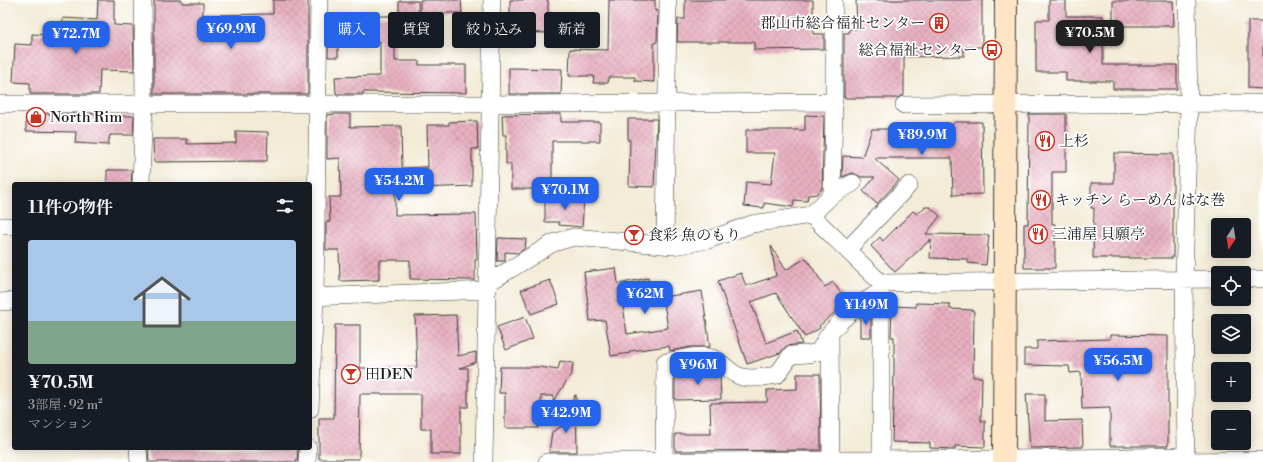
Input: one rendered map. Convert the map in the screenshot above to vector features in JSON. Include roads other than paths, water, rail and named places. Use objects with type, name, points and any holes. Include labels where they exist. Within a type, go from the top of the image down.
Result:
[{"type":"street","points":[[141,182],[144,104],[143,0]]},
{"type":"street","points":[[312,334],[319,0]]},
{"type":"street","points":[[484,462],[492,0]]},
{"type":"street","points":[[665,245],[668,0]]},
{"type":"street","points":[[832,196],[834,0]]},
{"type":"street","points":[[1004,461],[1006,0]]},
{"type":"street","points":[[1186,460],[1184,280],[1189,105],[1187,0]]},
{"type":"street","points":[[0,104],[834,102]]},
{"type":"street","points":[[904,105],[1189,105],[1263,103]]},
{"type":"street","points":[[313,297],[488,287],[553,243],[563,239],[574,237],[665,245],[708,240],[752,224],[811,215],[832,196],[853,183]]},
{"type":"street","points":[[847,250],[908,185]]},
{"type":"street","points":[[811,215],[847,250],[881,287],[881,459]]},
{"type":"street","points":[[0,226],[12,226]]},
{"type":"street","points":[[664,461],[665,362],[701,356],[721,362],[736,375],[748,378],[777,375],[781,372],[788,357],[791,355],[818,352],[830,334],[844,318],[881,287],[1004,282],[1211,279]]},
{"type":"street","points":[[1251,279],[1263,279]]},
{"type":"street","points":[[0,302],[12,301]]},
{"type":"street","points":[[830,334],[831,461]]},
{"type":"street","points":[[138,450],[139,462]]},
{"type":"street","points":[[308,450],[308,462]]},
{"type":"street","points":[[547,462],[831,461],[881,459],[1004,461],[1263,460]]},
{"type":"place","name":"郡山市総合福祉センター","points":[[939,23]]},
{"type":"place","name":"総合福祉センター","points":[[992,50]]},
{"type":"place","name":"North Rim","points":[[36,117]]},
{"type":"place","name":"上杉","points":[[1045,141]]},
{"type":"place","name":"キッチン らーめん はな巻","points":[[1041,200]]},
{"type":"place","name":"三浦屋 貝願亭","points":[[1038,234]]},
{"type":"place","name":"食彩 魚のもり","points":[[634,235]]},
{"type":"place","name":"田DEN","points":[[351,374]]}]
